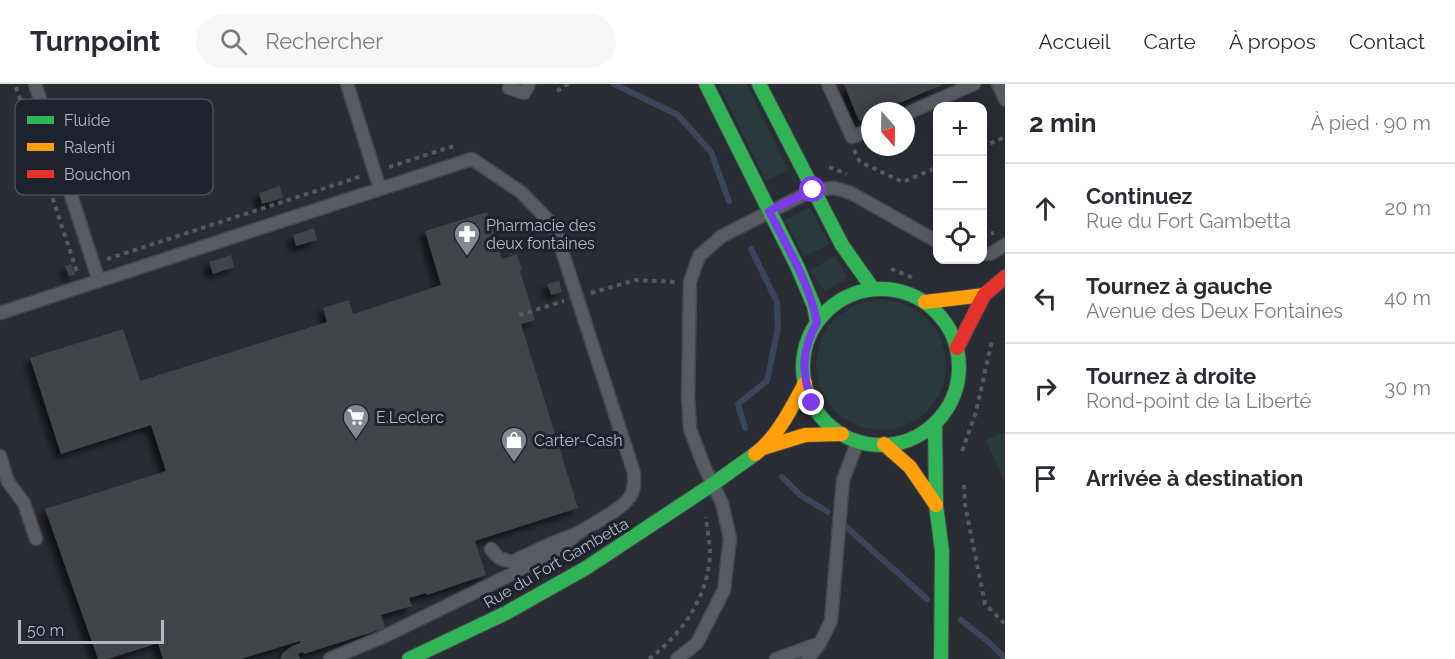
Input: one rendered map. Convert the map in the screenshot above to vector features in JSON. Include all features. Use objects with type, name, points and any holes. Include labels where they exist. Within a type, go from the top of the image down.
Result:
[{"type":"main road","points":[[706,84],[798,268],[814,306],[817,322]]},
{"type":"main road","points":[[759,84],[842,245],[873,289]]},
{"type":"main road","points":[[957,348],[984,295],[1005,278]]},
{"type":"main road","points":[[873,289],[900,291],[925,302],[939,314],[950,330],[957,348],[960,368],[956,389],[948,407],[935,423],[920,434],[903,442],[884,444],[858,441],[842,434],[825,420],[812,403],[805,382],[805,352],[809,336],[817,322],[830,308],[850,295],[873,289]]},
{"type":"main road","points":[[925,302],[984,295]]},
{"type":"main road","name":"Rue du Fort Gambetta","points":[[409,659],[506,613],[576,574],[713,484],[763,448],[789,412],[805,382]]},
{"type":"main road","points":[[935,423],[936,505],[942,551],[941,659]]},
{"type":"main road","name":"Rue du Fort Gambetta","points":[[763,448],[805,435],[842,434]]},
{"type":"main road","points":[[884,444],[910,467],[936,505]]},
{"type":"lane","points":[[35,84],[40,99]]},
{"type":"lane","points":[[347,84],[380,189]]},
{"type":"lane","points":[[508,88],[524,93],[529,84]]},
{"type":"lane","points":[[828,84],[852,137],[861,133]]},
{"type":"lane","points":[[998,84],[1005,99]]},
{"type":"lane","points":[[915,110],[970,85]]},
{"type":"lane","points":[[0,313],[472,159],[521,192],[554,226],[634,473],[635,485],[631,495],[624,503],[578,533],[555,553],[385,636],[330,659]]},
{"type":"lane","points":[[677,659],[697,643],[724,590],[730,538],[722,503],[690,429],[688,396],[690,282],[699,256],[722,236],[769,211],[813,190],[834,188],[851,193],[933,239]]},
{"type":"lane","points":[[71,195],[99,281]]},
{"type":"lane","points":[[987,254],[1005,245]]},
{"type":"lane","points":[[808,659],[820,643],[831,621],[843,480],[858,441]]},
{"type":"lane","points":[[0,456],[8,482],[24,503],[36,539]]},
{"type":"lane","points":[[491,549],[499,558],[513,562],[578,533]]},
{"type":"lane","points":[[776,659],[820,643]]},
{"type":"path","points":[[557,91],[568,84]]},
{"type":"path","points":[[16,87],[20,99]]},
{"type":"path","points":[[852,137],[860,162],[903,182],[933,169]]},
{"type":"path","points":[[987,145],[1005,137]]},
{"type":"path","points":[[93,264],[457,144]]},
{"type":"path","points":[[51,195],[81,286]]},
{"type":"path","points":[[882,265],[923,281]]},
{"type":"path","points":[[519,315],[635,280],[690,282]]},
{"type":"path","points":[[961,455],[975,412],[992,338]]},
{"type":"path","points":[[963,475],[965,506],[985,604],[1005,624]]},
{"type":"path","points":[[649,659],[674,637],[688,620],[700,596],[707,576],[710,552],[705,514]]},
{"type":"shaded area","points":[[718,84],[747,84],[788,170],[766,181]]},
{"type":"shaded area","points":[[810,207],[829,244],[804,257],[785,220]]},
{"type":"shaded area","points":[[835,256],[848,278],[825,291],[810,270]]},
{"type":"shaded area","points":[[881,300],[906,305],[927,319],[941,340],[946,365],[941,390],[927,411],[906,425],[881,430],[856,425],[835,411],[821,390],[816,365],[821,340],[835,319],[856,305]]},
{"type":"shaded area","points":[[1005,432],[1005,483],[986,440]]},
{"type":"building","points":[[844,84],[944,84],[902,102],[861,102],[861,120],[859,121]]},
{"type":"building","points":[[280,186],[283,198],[262,204],[259,193]]},
{"type":"building","name":"E.Leclerc","points":[[487,212],[502,259],[517,254],[522,270],[520,271],[535,320],[521,324],[578,508],[475,541],[486,575],[427,595],[426,593],[409,598],[412,606],[381,615],[385,628],[304,654],[303,652],[298,654],[300,659],[280,659],[283,653],[300,641],[241,659],[163,659],[158,643],[108,659],[98,659],[45,509],[166,471],[151,425],[61,454],[30,358],[123,329],[140,381],[327,322],[323,308],[349,300],[353,314],[441,285],[425,231]]},
{"type":"building","points":[[314,228],[317,240],[296,246],[293,235]]},
{"type":"building","points":[[231,255],[234,267],[213,274],[209,262]]},
{"type":"building","points":[[71,264],[75,275],[69,276],[65,266]]},
{"type":"building","points":[[559,281],[562,292],[551,295],[547,284]]},
{"type":"waterway","points":[[614,84],[678,115],[711,152],[729,201]]},
{"type":"waterway","points":[[745,428],[738,404],[767,381],[778,328],[777,302],[751,249]]},
{"type":"waterway","points":[[782,477],[800,495],[828,512]]},
{"type":"waterway","points":[[845,526],[927,599]]},
{"type":"waterway","points":[[961,620],[1005,658]]},
{"type":"traffic: fast","points":[[706,84],[798,268],[814,306],[817,322]]},
{"type":"traffic: fast","points":[[759,84],[842,245],[873,289]]},
{"type":"traffic: fast","points":[[881,289],[911,295],[936,312],[953,337],[959,367],[953,397],[936,422],[911,439],[881,445],[851,439],[826,422],[809,397],[803,367],[809,337],[826,312],[851,295],[881,289]]},
{"type":"traffic: fast","points":[[935,423],[936,505],[942,551],[941,659]]},
{"type":"traffic: fast","points":[[409,659],[506,613],[586,568],[755,454]]},
{"type":"traffic: slow","points":[[925,302],[984,295]]},
{"type":"traffic: slow","points":[[755,454],[777,431],[805,383]]},
{"type":"traffic: slow","points":[[763,448],[805,435],[842,434]]},
{"type":"traffic: slow","points":[[884,444],[910,467],[936,505]]},
{"type":"traffic: jam","points":[[957,348],[984,295],[1005,277]]},
{"type":"place","name":"Pharmacie des deux fontaines","points":[[467,257]]},
{"type":"place","name":"E.Leclerc","points":[[356,440]]},
{"type":"place","name":"Carter-Cash","points":[[514,463]]},
{"type":"route","points":[[812,403],[803,367],[809,336],[817,322],[814,306],[798,268],[769,211],[813,190]]}]
